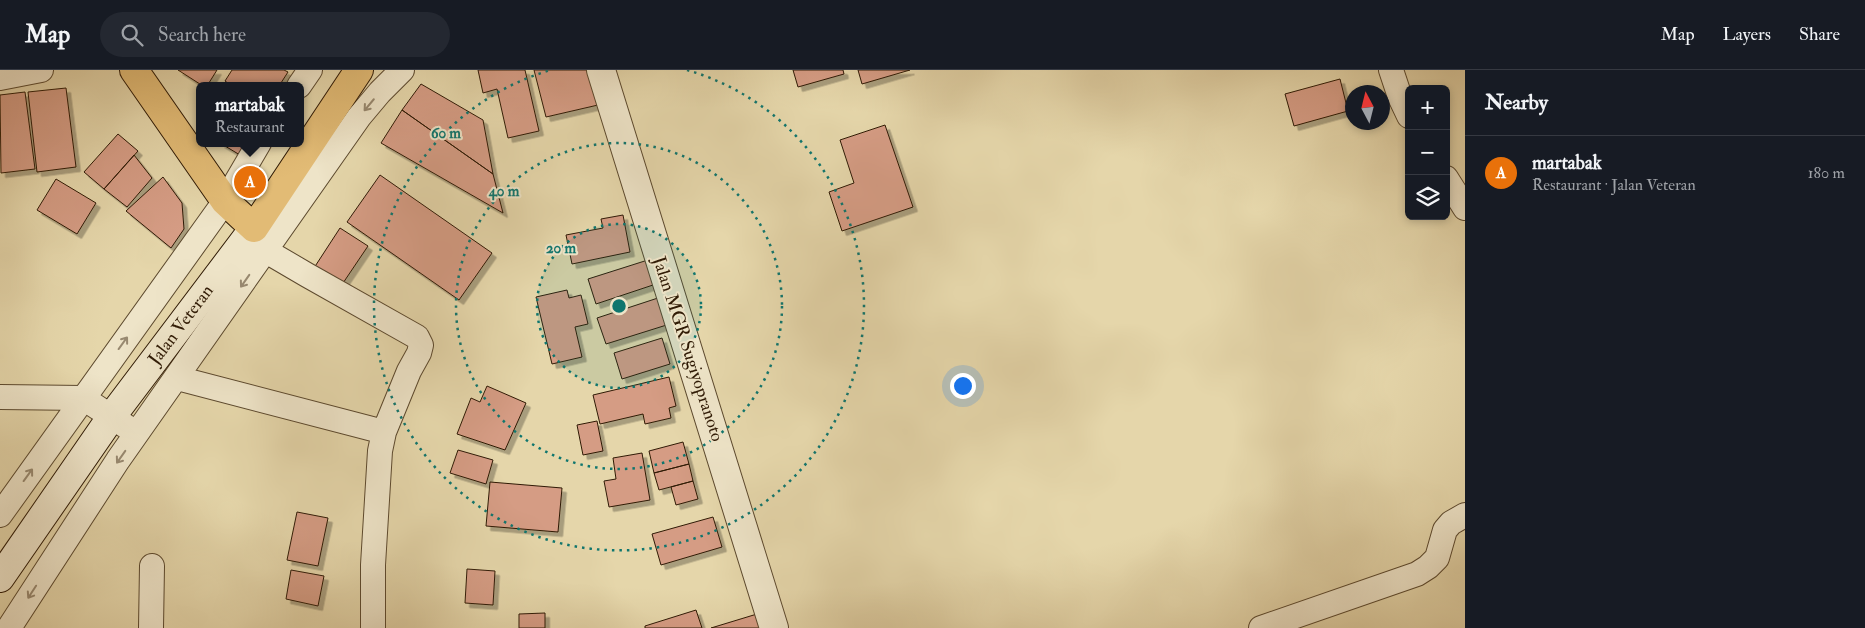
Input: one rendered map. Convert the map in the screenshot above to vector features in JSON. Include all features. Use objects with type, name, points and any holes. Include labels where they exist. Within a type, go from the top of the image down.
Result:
[{"type":"main road","points":[[134,70],[225,201],[260,239]]},
{"type":"main road","name":"Jalan Veteran","points":[[260,239],[359,70]]},
{"type":"street","points":[[0,78],[41,70]]},
{"type":"street","points":[[301,82],[310,70]]},
{"type":"street","points":[[9,628],[137,433],[177,378],[260,239],[380,92],[402,70]]},
{"type":"street","name":"Jalan MGR Sugiyopranoto","points":[[601,70],[774,628]]},
{"type":"street","points":[[1391,70],[1405,108]]},
{"type":"street","points":[[0,515],[225,201],[257,147]]},
{"type":"street","points":[[1450,184],[1465,208]]},
{"type":"street","points":[[260,239],[306,275],[417,337],[421,344],[419,353],[409,371],[384,432],[380,451],[374,556],[373,628]]},
{"type":"street","name":"Jalan Veteran","points":[[0,578],[112,416],[260,239]]},
{"type":"street","points":[[177,378],[384,432]]},
{"type":"street","points":[[0,397],[83,398],[137,433]]},
{"type":"street","points":[[1261,628],[1417,574],[1437,558],[1445,530],[1451,523],[1465,515]]},
{"type":"street","points":[[151,628],[152,566]]},
{"type":"building","points":[[178,70],[217,70],[210,82],[197,82]]},
{"type":"building","points":[[232,70],[284,70],[288,72],[282,82],[225,81]]},
{"type":"building","points":[[478,70],[525,70],[539,131],[508,138],[497,89],[483,93]]},
{"type":"building","points":[[534,70],[589,70],[598,105],[546,117]]},
{"type":"building","points":[[793,70],[843,70],[844,74],[798,87]]},
{"type":"building","points":[[858,70],[910,70],[862,84]]},
{"type":"building","points":[[1340,79],[1345,99],[1345,112],[1294,126],[1285,94]]},
{"type":"building","points":[[421,84],[483,120],[493,174],[402,110]]},
{"type":"building","points":[[66,88],[76,167],[37,172],[28,92]]},
{"type":"building","points":[[25,92],[35,169],[1,173],[0,95]]},
{"type":"building","points":[[402,110],[493,174],[503,213],[381,143]]},
{"type":"building","points":[[885,125],[913,207],[842,231],[829,192],[854,183],[840,140]]},
{"type":"building","points":[[118,134],[138,151],[104,189],[84,172]]},
{"type":"building","points":[[227,147],[245,147],[240,155]]},
{"type":"building","points":[[134,155],[152,178],[127,207],[104,189]]},
{"type":"building","points":[[380,175],[492,253],[459,300],[347,222]]},
{"type":"building","points":[[163,177],[182,203],[184,229],[171,248],[126,211]]},
{"type":"building","points":[[56,179],[96,203],[77,234],[37,210]]},
{"type":"building","points":[[623,215],[630,252],[572,264],[566,235],[603,228],[601,219]]},
{"type":"building","points":[[340,228],[368,246],[339,289],[312,271]]},
{"type":"building","points":[[651,259],[659,283],[596,304],[588,279]]},
{"type":"building","points":[[567,290],[569,298],[581,295],[588,324],[575,327],[582,357],[552,364],[536,297]]},
{"type":"building","points":[[664,296],[673,323],[606,344],[597,318]]},
{"type":"building","points":[[662,338],[670,364],[622,379],[614,353]]},
{"type":"building","points":[[669,377],[676,406],[669,408],[671,418],[645,424],[643,414],[600,424],[593,395]]},
{"type":"building","points":[[487,386],[526,403],[505,450],[457,434],[471,398],[480,402]]},
{"type":"building","points":[[597,421],[603,451],[583,455],[577,425]]},
{"type":"building","points":[[683,442],[689,464],[654,473],[649,451]]},
{"type":"building","points":[[458,450],[493,460],[486,484],[450,473]]},
{"type":"building","points":[[642,453],[650,500],[609,507],[604,481],[616,479],[613,458]]},
{"type":"building","points":[[689,464],[693,481],[659,490],[654,473]]},
{"type":"building","points":[[693,481],[698,499],[676,505],[671,487]]},
{"type":"building","points":[[490,482],[562,488],[558,532],[486,526]]},
{"type":"building","points":[[297,512],[328,518],[318,566],[287,560]]},
{"type":"building","points":[[713,517],[722,547],[661,565],[652,534]]},
{"type":"building","points":[[467,569],[495,571],[493,605],[465,603]]},
{"type":"building","points":[[291,570],[324,576],[318,606],[286,599]]},
{"type":"building","points":[[696,610],[702,628],[645,628],[645,626]]},
{"type":"building","points":[[545,613],[545,628],[519,628],[519,614]]},
{"type":"building","points":[[757,614],[761,628],[711,628]]},
{"type":"place","name":"martabak","points":[[250,182]]}]
